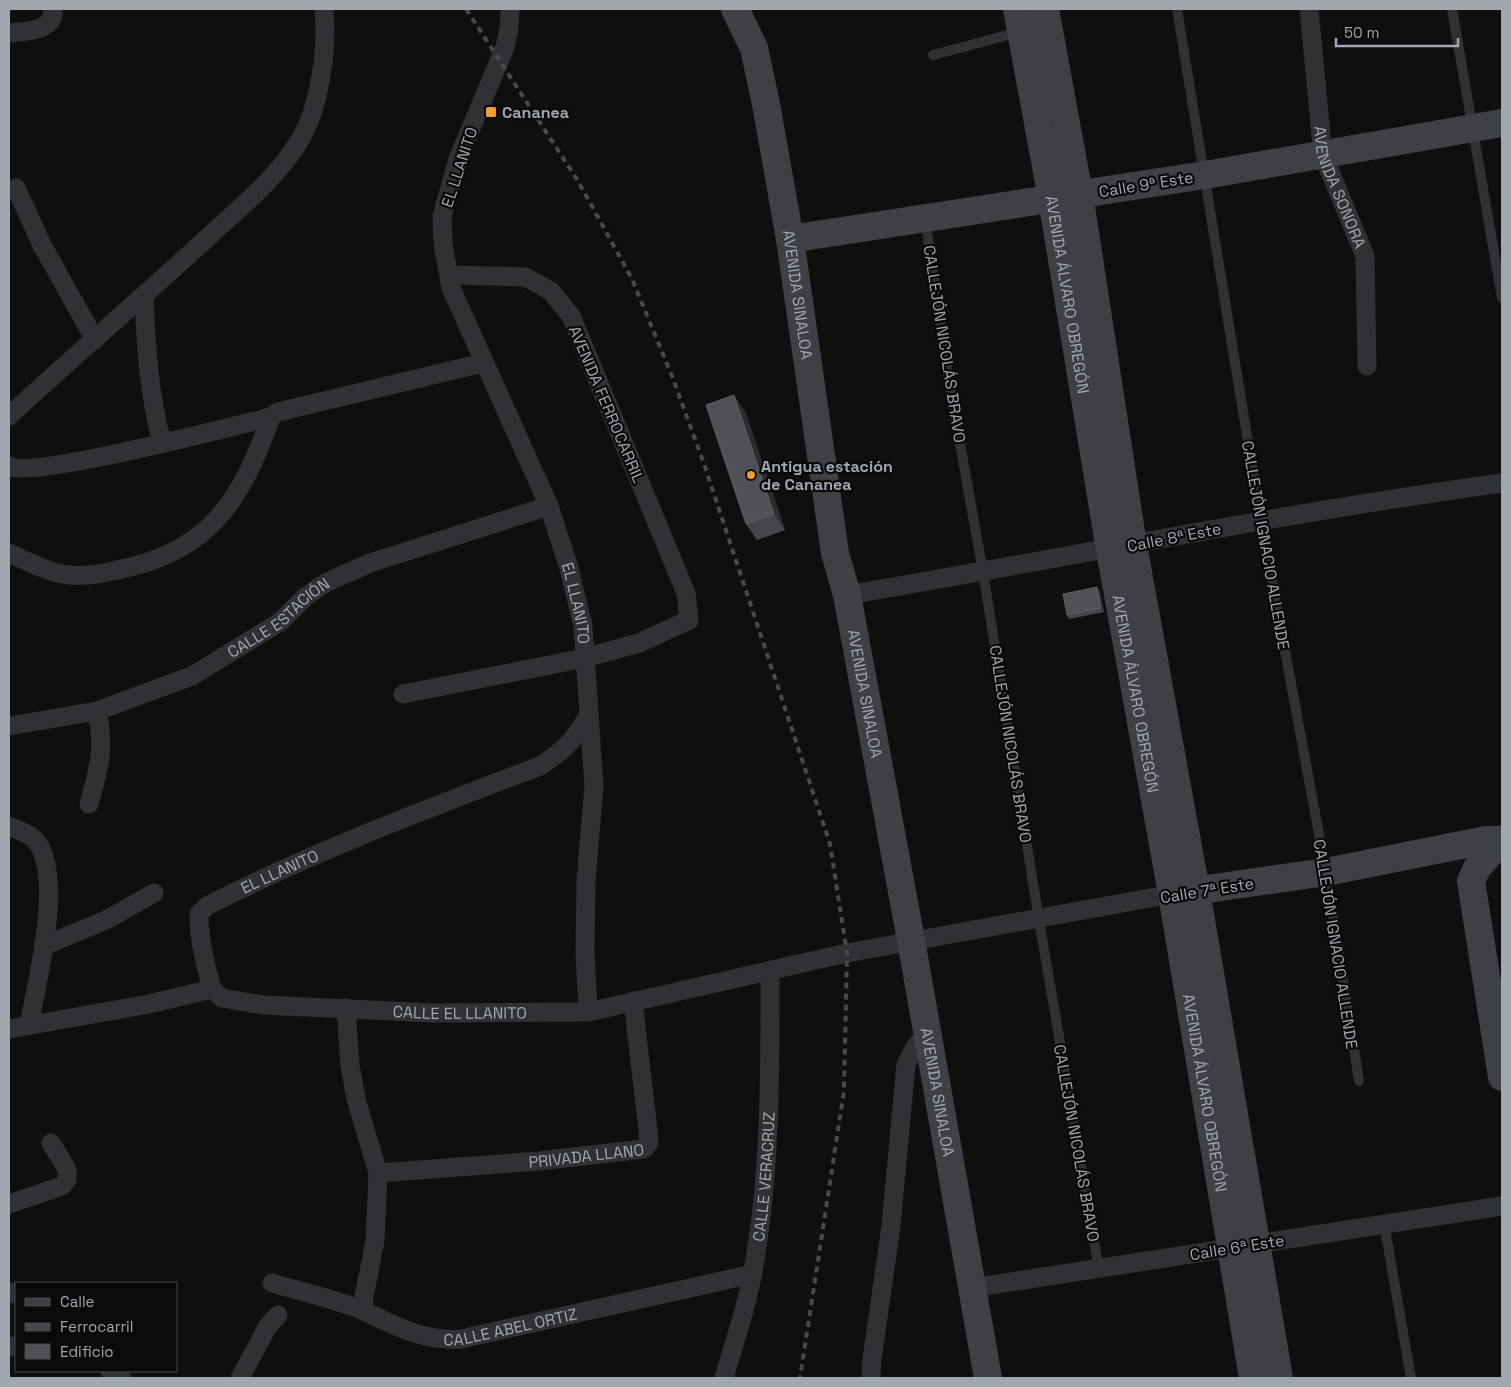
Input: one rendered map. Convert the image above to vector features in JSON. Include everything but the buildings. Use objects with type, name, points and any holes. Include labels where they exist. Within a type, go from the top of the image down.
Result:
[{"type":"street","points":[[9,33],[40,30],[48,24],[53,14],[53,9]]},
{"type":"street","points":[[9,416],[144,297],[271,178],[302,137],[317,95],[324,60],[324,9]]},
{"type":"street","name":"EL LLANITO","points":[[212,989],[201,950],[199,926],[199,914],[207,906],[291,864],[540,766],[562,753],[578,734],[588,716],[583,626],[569,568],[548,506],[451,288],[443,244],[442,216],[458,159],[505,47],[509,29],[510,9]]},
{"type":"street","points":[[735,9],[754,48]]},
{"type":"street","name":"AVENIDA SINALOA","points":[[748,9],[790,239],[835,553],[847,594],[912,940],[988,1378]]},
{"type":"street","name":"AVENIDA SONORA","points":[[1309,9],[1323,155],[1365,256],[1367,366]]},
{"type":"street","name":"AVENIDA ÁLVARO OBREGÓN","points":[[1034,22],[1079,194],[1121,547]]},
{"type":"street","name":"AVENIDA ÁLVARO OBREGÓN","points":[[1034,22],[1052,199],[1121,547],[1163,774],[1243,1245],[1253,1378]]},
{"type":"street","name":"Calle 9ª Este","points":[[790,239],[1205,175],[1502,123]]},
{"type":"street","points":[[16,188],[42,245],[96,340]]},
{"type":"street","name":"AVENIDA FERROCARRIL","points":[[449,275],[525,277],[551,292],[571,316],[686,593],[689,620],[639,643],[585,658]]},
{"type":"street","points":[[144,297],[153,410],[162,442]]},
{"type":"street","points":[[9,466],[29,469],[162,442],[270,417],[289,408],[483,363]]},
{"type":"street","points":[[9,553],[59,574],[69,576],[102,574],[143,565],[169,555],[206,532],[229,505],[248,475],[270,417]]},
{"type":"street","name":"Calle 8ª Este","points":[[847,594],[983,572],[1261,521],[1502,483]]},
{"type":"street","name":"CALLE ESTACIÓN","points":[[9,726],[97,711],[192,676],[280,622],[305,597],[325,583],[370,563],[548,506]]},
{"type":"street","points":[[403,694],[585,658]]},
{"type":"street","points":[[89,804],[102,758],[102,736],[97,711]]},
{"type":"street","points":[[588,716],[592,743],[594,786],[586,881],[585,952],[588,1012]]},
{"type":"street","points":[[11,827],[35,839],[47,862],[50,885],[43,946],[29,1025]]},
{"type":"street","name":"Calle 7ª Este","points":[[912,940],[1039,920],[1184,892],[1326,872],[1486,840],[1502,840]]},
{"type":"street","points":[[1502,840],[1477,868],[1471,881],[1502,1077]]},
{"type":"street","points":[[1429,852],[1446,858],[1471,881]]},
{"type":"street","points":[[43,946],[106,920],[154,893]]},
{"type":"street","name":"CALLE EL LLANITO","points":[[212,989],[222,998],[237,1002],[479,1014],[588,1012],[912,940]]},
{"type":"street","name":"CALLE VERACRUZ","points":[[724,1378],[753,1274],[764,1202],[769,1105],[770,971]]},
{"type":"street","points":[[9,1029],[149,1004],[212,989]]},
{"type":"street","name":"PRIVADA LLANO","points":[[378,1173],[539,1161],[644,1148],[649,1143],[633,1002]]},
{"type":"street","points":[[346,1008],[350,1065],[356,1099],[378,1173],[375,1241],[363,1311]]},
{"type":"street","points":[[871,1378],[891,1226],[906,1064],[916,1046],[928,1033]]},
{"type":"street","points":[[9,1204],[62,1186],[67,1180],[67,1169],[51,1143]]},
{"type":"street","name":"Calle 6ª Este","points":[[971,1288],[1099,1270],[1243,1245],[1502,1206]]},
{"type":"street","name":"AVENIDA ÁLVARO OBREGÓN","points":[[1243,1245],[1279,1378]]},
{"type":"street","name":"CALLE ABEL ORTIZ","points":[[272,1283],[363,1311],[379,1320],[424,1336],[444,1340],[461,1339],[753,1274]]},
{"type":"street","points":[[240,1378],[268,1326],[278,1315]]},
{"type":"lane","name":"CALLEJÓN IGNACIO ALLENDE","points":[[1177,9],[1261,521],[1326,872],[1358,1082]]},
{"type":"lane","points":[[1452,9],[1502,298]]},
{"type":"lane","points":[[933,55],[1034,22]]},
{"type":"lane","name":"CALLEJÓN NICOLÁS BRAVO","points":[[925,217],[948,376],[983,572],[1039,920],[1099,1270]]},
{"type":"lane","points":[[1384,1223],[1411,1378]]},
{"type":"railway","points":[[466,9],[578,181],[632,279],[672,376],[704,464],[830,844],[847,953],[844,1091],[800,1378]]},
{"type":"place","name":"Cananea","points":[[491,112]]},
{"type":"place","name":"Antigua estación de Cananea","points":[[751,475]]}]
